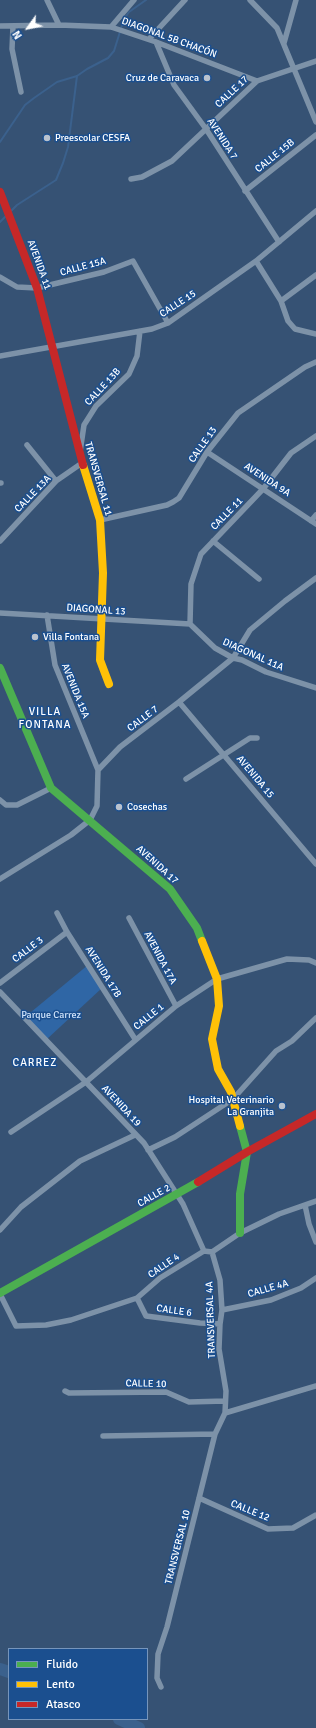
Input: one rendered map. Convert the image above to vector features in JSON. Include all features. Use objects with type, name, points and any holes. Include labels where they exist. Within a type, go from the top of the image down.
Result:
[{"type":"street","points":[[47,0],[60,25]]},
{"type":"street","points":[[111,27],[134,0]]},
{"type":"street","points":[[149,39],[186,0]]},
{"type":"street","points":[[250,0],[277,28],[316,122]]},
{"type":"street","points":[[284,43],[296,0]]},
{"type":"street","name":"DIAGONAL 5B CHACÓN","points":[[0,26],[60,25],[111,27],[149,39],[257,81]]},
{"type":"street","points":[[13,26],[12,49],[21,92]]},
{"type":"street","name":"AVENIDA 7","points":[[156,42],[174,85],[206,129],[279,242]]},
{"type":"street","name":"CALLE 17","points":[[131,179],[142,177],[172,160],[257,81],[316,61]]},
{"type":"street","name":"CALLE 15B","points":[[246,191],[316,135]]},
{"type":"street","name":"AVENIDA 11","points":[[0,192],[37,288],[53,347]]},
{"type":"street","name":"CALLE 15","points":[[0,356],[152,329],[168,323],[256,260],[316,211]]},
{"type":"street","points":[[256,260],[281,301],[288,321],[294,329],[316,334]]},
{"type":"street","name":"CALLE 15A","points":[[0,276],[17,287],[37,288],[104,272],[132,261],[168,323]]},
{"type":"street","points":[[281,301],[316,275]]},
{"type":"street","name":"CALLE 13B","points":[[81,459],[84,425],[96,406],[129,374],[137,356],[140,331]]},
{"type":"street","name":"TRANSVERSAL 11","points":[[53,347],[81,459],[100,520],[103,573],[100,619]]},
{"type":"street","name":"CALLE 13","points":[[100,520],[167,505],[179,498],[207,452],[238,413],[305,367],[316,362]]},
{"type":"street","name":"CALLE 11","points":[[190,624],[191,584],[201,554],[263,489],[291,453],[316,436]]},
{"type":"street","points":[[27,445],[56,481]]},
{"type":"street","name":"AVENIDA 9A","points":[[207,452],[314,522]]},
{"type":"street","name":"CALLE 13A","points":[[0,541],[56,481],[81,459]]},
{"type":"street","points":[[314,522],[316,515]]},
{"type":"street","points":[[213,541],[259,579]]},
{"type":"street","name":"CALLE 7","points":[[98,770],[120,748],[233,658],[250,630],[316,578]]},
{"type":"street","name":"DIAGONAL 13","points":[[0,613],[190,624]]},
{"type":"street","name":"AVENIDA 15A","points":[[47,615],[55,665],[98,770]]},
{"type":"street","points":[[100,619],[100,660],[108,684]]},
{"type":"street","name":"DIAGONAL 11A","points":[[190,624],[214,648],[233,658],[242,660],[266,672],[316,688]]},
{"type":"street","name":"AVENIDA 17","points":[[0,668],[51,788],[170,889],[197,928],[217,979],[218,1006],[212,1039],[218,1069],[231,1092],[247,1152]]},
{"type":"street","name":"AVENIDA 15","points":[[179,702],[316,864]]},
{"type":"street","points":[[186,779],[250,738],[257,738]]},
{"type":"street","points":[[0,879],[71,835],[90,820],[97,806],[98,770]]},
{"type":"street","points":[[0,800],[6,805],[17,805],[51,788]]},
{"type":"street","name":"AVENIDA 17B","points":[[57,913],[67,932],[135,1039]]},
{"type":"street","name":"AVENIDA 17A","points":[[129,918],[176,1006]]},
{"type":"street","name":"CALLE 3","points":[[0,983],[67,932]]},
{"type":"street","name":"CALLE 1","points":[[11,1132],[86,1082],[135,1039],[176,1006],[217,979],[287,958],[309,960],[316,963]]},
{"type":"street","name":"AVENIDA 19","points":[[0,992],[144,1143],[183,1204],[204,1251]]},
{"type":"street","points":[[148,1150],[175,1138],[188,1127],[233,1099],[276,1051],[292,1041],[316,1018]]},
{"type":"street","name":"CALLE 2","points":[[0,1294],[316,1114]]},
{"type":"street","points":[[0,1230],[21,1207],[80,1161],[135,1135]]},
{"type":"street","points":[[240,1233],[240,1194],[247,1152]]},
{"type":"street","points":[[204,1251],[212,1252],[240,1233],[279,1214],[316,1201]]},
{"type":"street","points":[[305,1205],[309,1224],[316,1242]]},
{"type":"street","name":"CALLE 4","points":[[0,1294],[16,1326],[46,1325],[71,1320],[137,1298],[160,1278],[204,1251]]},
{"type":"street","name":"TRANSVERSAL 4A","points":[[212,1252],[220,1280],[222,1310],[219,1349],[226,1391],[225,1413]]},
{"type":"street","name":"CALLE 4A","points":[[222,1310],[271,1300],[302,1288],[316,1278]]},
{"type":"street","name":"CALLE 6","points":[[137,1298],[146,1316],[220,1324]]},
{"type":"street","points":[[225,1413],[316,1386]]},
{"type":"street","name":"CALLE 10","points":[[65,1391],[69,1393],[166,1392],[189,1402],[225,1401]]},
{"type":"street","name":"TRANSVERSAL 10","points":[[161,1687],[156,1678],[158,1654],[167,1627],[215,1434],[225,1413]]},
{"type":"street","points":[[103,1436],[215,1434]]},
{"type":"street","name":"CALLE 12","points":[[199,1498],[268,1529],[292,1528],[316,1515]]},
{"type":"green space","name":"Parque Carrez","points":[[88,965],[102,988],[46,1040],[25,1017]]},
{"type":"waterway","points":[[0,142],[25,105],[57,82],[77,76],[108,58],[114,51],[124,19],[129,12],[146,0]]},
{"type":"waterway","points":[[11,211],[17,205],[56,180],[68,147],[77,76]]},
{"type":"waterway","points":[[0,222],[6,216]]},
{"type":"waterway","points":[[0,1669],[8,1672]]},
{"type":"waterway","points":[[121,1720],[139,1728]]},
{"type":"traffic: fast","points":[[0,668],[51,788],[170,889],[197,928],[202,941]]},
{"type":"traffic: fast","points":[[240,1126],[247,1152],[240,1194],[240,1233]]},
{"type":"traffic: fast","points":[[0,1293],[198,1182]]},
{"type":"traffic: slow","points":[[83,465],[100,520],[103,573],[100,660],[109,684]]},
{"type":"traffic: slow","points":[[202,941],[217,979],[219,1006],[212,1039],[218,1069],[231,1092],[240,1126]]},
{"type":"traffic: jam","points":[[0,192],[37,288],[83,465]]},
{"type":"traffic: jam","points":[[198,1182],[247,1152],[316,1114]]},
{"type":"place","name":"Cruz de Caravaca","points":[[207,78]]},
{"type":"place","name":"Preescolar CESFA","points":[[47,138]]},
{"type":"place","name":"Villa Fontana","points":[[35,637]]},
{"type":"place","name":"Cosechas","points":[[119,807]]},
{"type":"place","name":"Hospital Veterinario La Granjita","points":[[282,1106]]},
{"type":"district","name":"VILLA FONTANA","points":[[45,718]]},
{"type":"district","name":"CARREZ","points":[[35,1063]]}]
